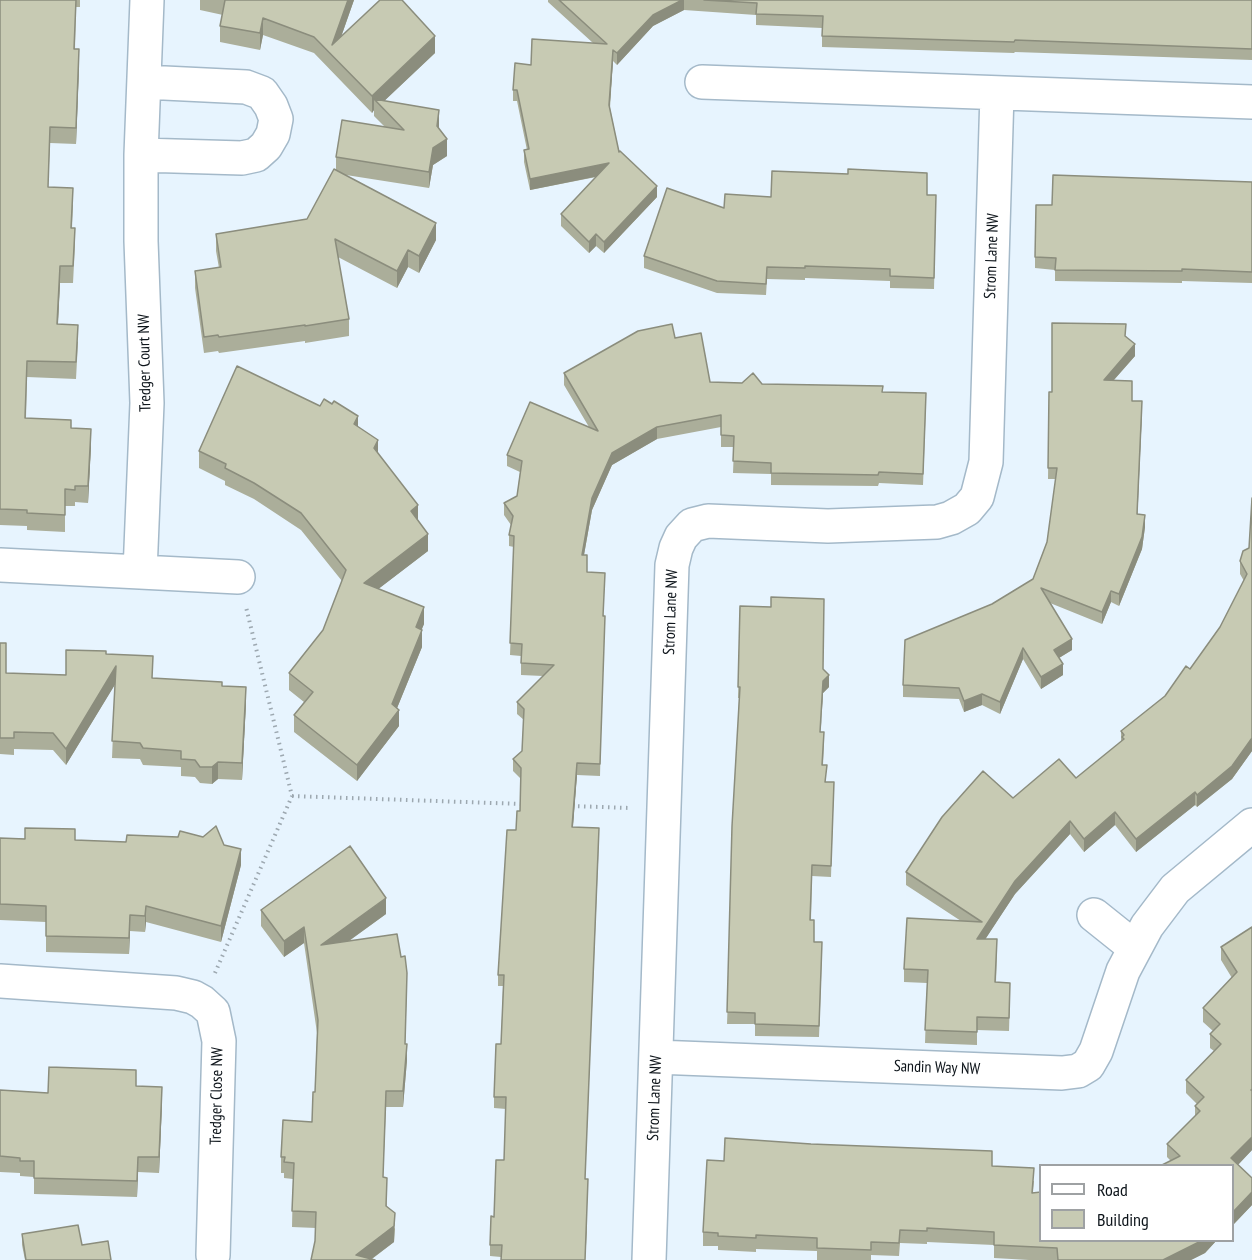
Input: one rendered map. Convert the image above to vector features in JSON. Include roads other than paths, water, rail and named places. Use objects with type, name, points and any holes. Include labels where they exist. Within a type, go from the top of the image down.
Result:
[{"type":"street","name":"Tredger Court NW","points":[[140,572],[147,403],[141,242],[141,155],[147,0]]},
{"type":"street","points":[[141,155],[242,158],[256,156],[273,134],[276,119],[262,93],[246,87],[144,82]]},
{"type":"street","points":[[702,82],[1252,102]]},
{"type":"street","name":"Strom Lane NW","points":[[649,1260],[672,565],[676,548],[681,537],[692,525],[708,521],[828,526],[937,522],[951,518],[967,509],[977,497],[986,462],[997,93]]},
{"type":"street","points":[[0,565],[238,577]]},
{"type":"street","name":"Sandin Way NW","points":[[656,1057],[1062,1073],[1078,1071],[1088,1065],[1096,1051],[1123,971],[1147,926],[1175,889],[1252,825]]},
{"type":"street","points":[[1094,915],[1134,947]]},
{"type":"street","name":"Tredger Close NW","points":[[0,981],[176,993],[193,997],[213,1012],[219,1041],[213,1255]]}]
